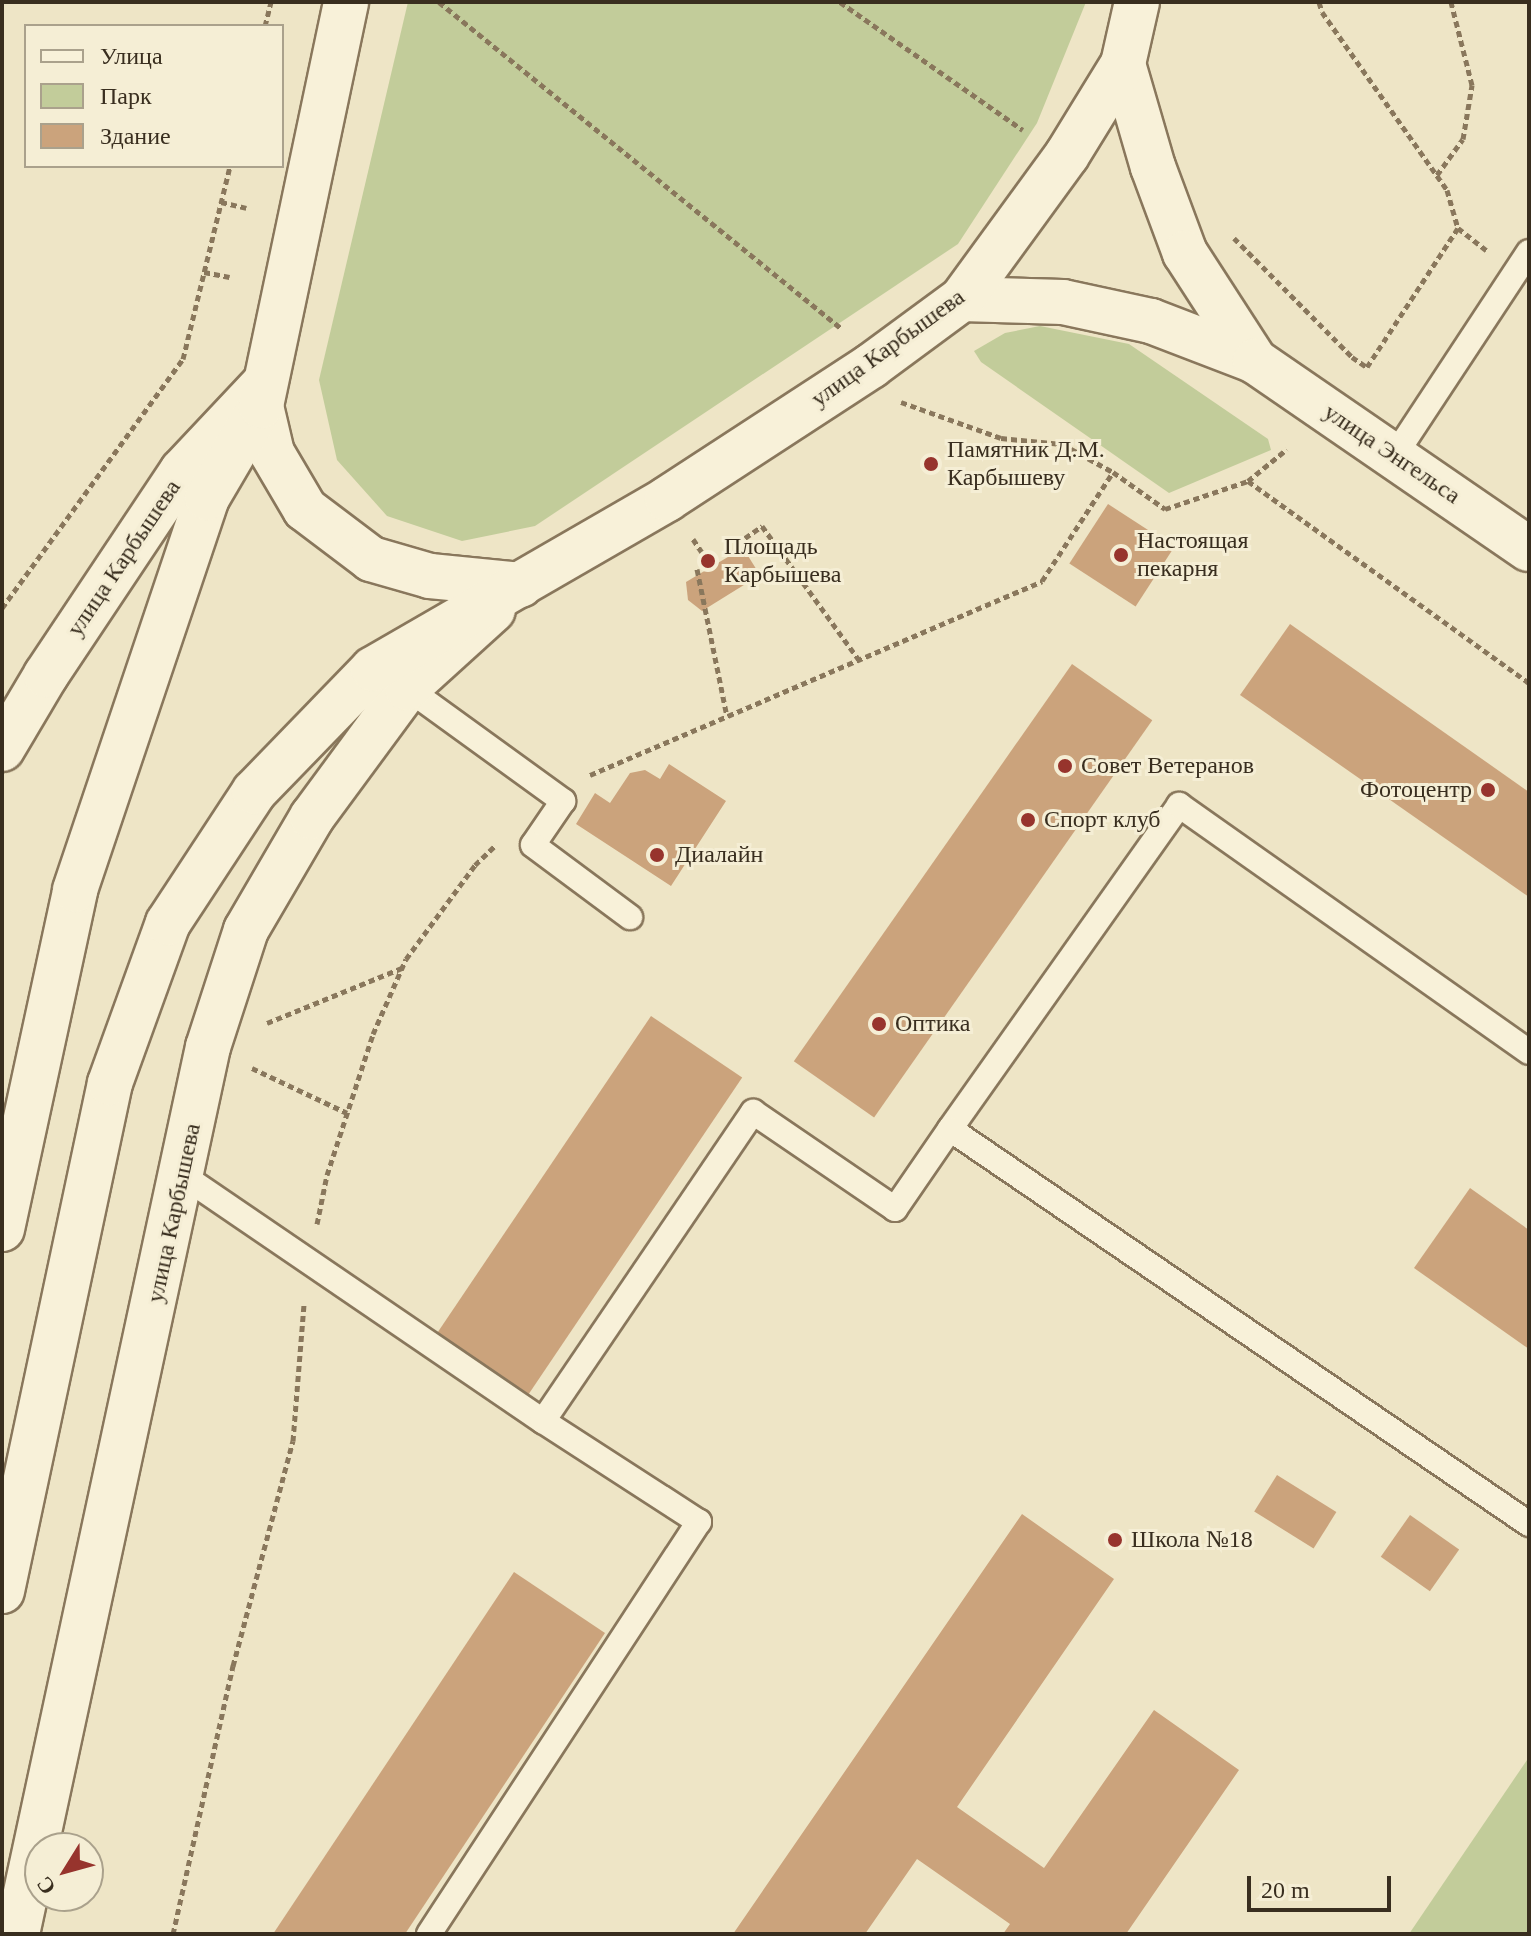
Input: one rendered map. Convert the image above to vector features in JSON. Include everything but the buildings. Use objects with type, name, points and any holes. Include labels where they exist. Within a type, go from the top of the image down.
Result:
[{"type":"street","name":"улица Карбышева","points":[[2,1229],[75,890],[207,498],[264,394],[346,2]]},
{"type":"street","name":"улица Карбышева","points":[[2,1591],[110,1083],[168,923],[254,792],[373,669],[667,499],[871,366],[962,299],[1067,155],[1123,64],[1137,2]]},
{"type":"street","name":"улица Энгельса","points":[[1123,64],[1153,167],[1185,253],[1255,361]]},
{"type":"street","name":"улица Энгельса","points":[[962,299],[1063,302],[1151,321],[1255,361],[1529,549]]},
{"type":"street","name":"улица Карбышева","points":[[264,394],[272,453],[305,509],[371,559],[430,576],[521,585]]},
{"type":"street","name":"улица Карбышева","points":[[2,749],[46,675],[182,471],[264,394]]},
{"type":"street","name":"улица Карбышева","points":[[17,1934],[208,1047],[246,930],[312,817],[407,688],[521,585]]},
{"type":"lane","points":[[1395,455],[1529,252]]},
{"type":"lane","points":[[407,688],[563,801],[533,845],[630,917]]},
{"type":"lane","points":[[543,1421],[753,1112],[895,1209],[1179,805],[1529,1052]]},
{"type":"lane","points":[[950,1129],[1529,1524]]},
{"type":"lane","points":[[182,1175],[543,1421],[699,1522],[429,1934]]},
{"type":"path","points":[[266,24],[271,2]]},
{"type":"path","points":[[439,2],[842,329]]},
{"type":"path","points":[[840,2],[1023,130]]},
{"type":"path","points":[[1319,2],[1322,12],[1447,190],[1458,228],[1515,274]]},
{"type":"path","points":[[1437,175],[1463,139],[1472,85],[1451,2]]},
{"type":"path","points":[[2,608],[183,359],[230,168]]},
{"type":"path","points":[[221,202],[246,208]]},
{"type":"path","points":[[1233,236],[1352,357],[1367,367],[1458,228]]},
{"type":"path","points":[[204,272],[230,277]]},
{"type":"path","points":[[900,402],[1001,438],[1062,444],[1113,472],[1165,509],[1248,481],[1287,449]]},
{"type":"path","points":[[553,791],[1042,581],[1113,472]]},
{"type":"path","points":[[1248,481],[1529,683]]},
{"type":"path","points":[[745,538],[762,526],[859,660]]},
{"type":"path","points":[[697,569],[727,716]]},
{"type":"path","points":[[173,1934],[233,1666],[293,1441],[310,1262],[327,1175],[373,1034],[403,968],[475,865],[497,844]]},
{"type":"path","points":[[208,1047],[403,968]]},
{"type":"path","points":[[208,1047],[347,1113]]},
{"type":"green space","points":[[408,2],[1086,2],[1037,123],[958,244],[535,526],[462,541],[387,516],[337,460],[319,380]]},
{"type":"green space","points":[[1040,326],[1129,344],[1268,439],[1271,450],[1169,493],[981,362],[974,351],[1005,333]]},
{"type":"green space","points":[[1529,1757],[1529,1934],[1409,1934]]},
{"type":"place","name":"Памятник Д.М. Карбышеву","points":[[931,464]]},
{"type":"place","name":"Настоящая пекарня","points":[[1121,555]]},
{"type":"place","name":"Площадь Карбышева","points":[[708,561]]},
{"type":"place","name":"Совет Ветеранов","points":[[1065,766]]},
{"type":"place","name":"Фотоцентр","points":[[1488,790]]},
{"type":"place","name":"Спорт клуб","points":[[1028,820]]},
{"type":"place","name":"Диалайн","points":[[657,855]]},
{"type":"place","name":"Оптика","points":[[879,1024]]},
{"type":"place","name":"Школа №18","points":[[1115,1540]]}]
